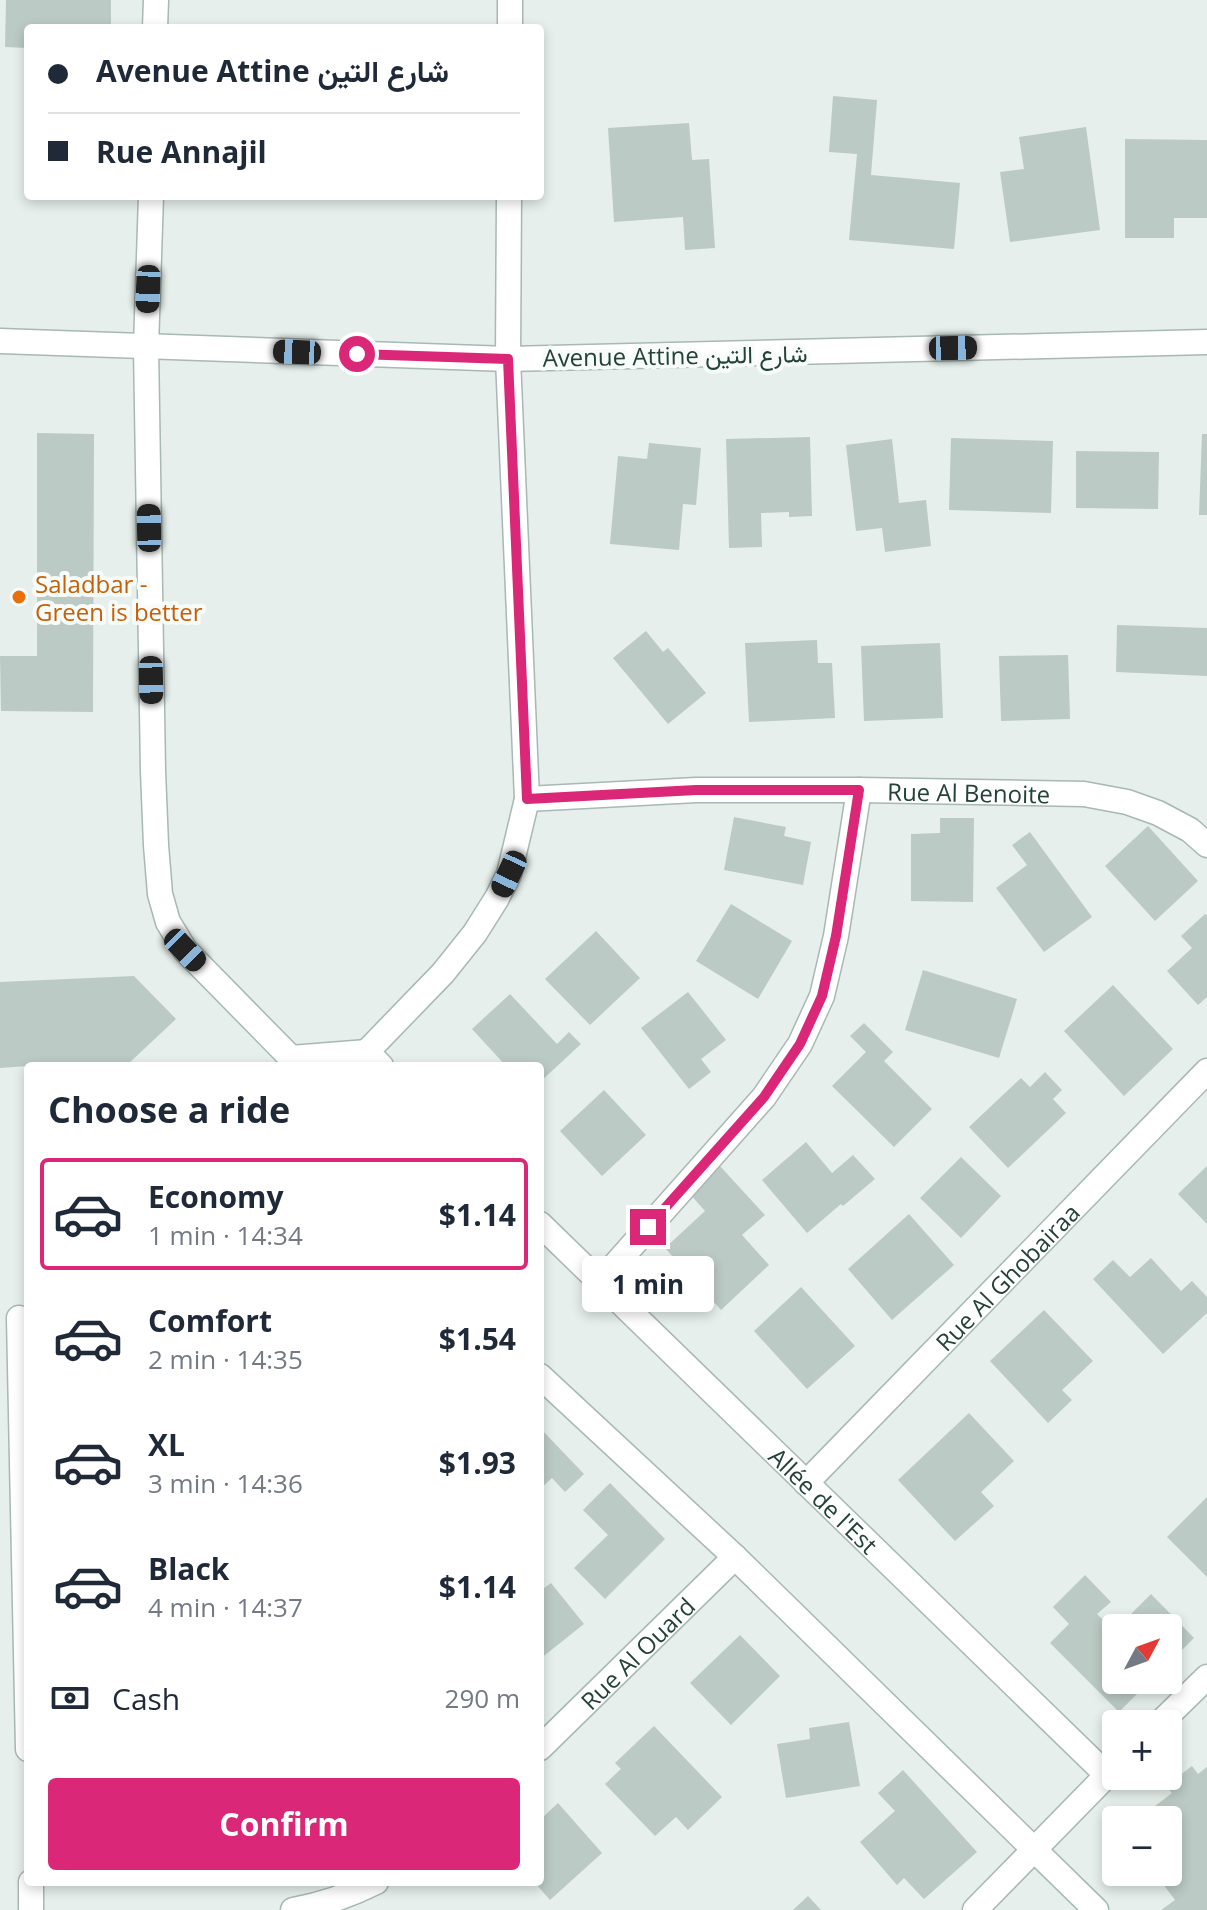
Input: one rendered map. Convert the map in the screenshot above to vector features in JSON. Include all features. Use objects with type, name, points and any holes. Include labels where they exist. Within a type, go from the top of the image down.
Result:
[{"type":"street","points":[[155,24],[156,0]]},
{"type":"street","points":[[510,0],[510,24]]},
{"type":"street","points":[[151,200],[146,347],[153,771],[160,894],[168,922],[185,950],[290,1062],[367,1061],[475,933],[509,874],[527,799],[508,359],[509,200]]},
{"type":"street","name":"Avenue Attine شارع التين","points":[[0,341],[508,359],[1207,342]]},
{"type":"street","name":"Rue Al Benoite","points":[[527,799],[696,790],[1084,794],[1127,802],[1158,813],[1190,830],[1207,845]]},
{"type":"street","points":[[599,1283],[764,1097],[800,1044],[822,996],[836,936],[859,790]]},
{"type":"street","name":"Rue Al Ghobairaa","points":[[806,1483],[1207,1071]]},
{"type":"street","name":"Allée de l'Est","points":[[544,1228],[806,1483],[1102,1762]]},
{"type":"street","points":[[16,1317],[24,1534]]},
{"type":"street","points":[[544,1380],[735,1557],[1096,1910]]},
{"type":"street","name":"Rue Al Ouard","points":[[544,1744],[735,1557]]},
{"type":"street","points":[[1173,1710],[1207,1677]]},
{"type":"street","points":[[975,1910],[1102,1779]]},
{"type":"street","points":[[31,1886],[31,1910]]},
{"type":"street","points":[[293,1910],[368,1886]]},
{"type":"building","points":[[6,0],[111,0],[111,24],[24,24],[24,48],[5,47]]},
{"type":"building","points":[[833,96],[877,100],[871,175],[960,183],[954,249],[849,240],[857,154],[829,152]]},
{"type":"building","points":[[689,123],[692,160],[709,159],[715,248],[685,250],[683,217],[614,222],[608,128]]},
{"type":"building","points":[[1086,127],[1100,230],[1010,242],[1000,172],[1024,169],[1019,137]]},
{"type":"building","points":[[1125,139],[1207,140],[1207,218],[1174,218],[1174,238],[1125,238]]},
{"type":"building","points":[[37,433],[94,434],[93,712],[1,711],[0,656],[37,656]]},
{"type":"building","points":[[1202,434],[1207,434],[1207,515],[1199,515]]},
{"type":"building","points":[[810,437],[812,516],[789,517],[789,512],[761,513],[762,547],[729,548],[726,439]]},
{"type":"building","points":[[951,438],[1053,441],[1051,513],[949,510]]},
{"type":"building","points":[[892,439],[899,503],[926,500],[931,546],[885,552],[882,528],[856,531],[846,445]]},
{"type":"building","points":[[649,443],[701,448],[696,505],[683,504],[679,550],[610,544],[618,456],[647,459]]},
{"type":"building","points":[[1076,451],[1159,452],[1158,509],[1076,508]]},
{"type":"building","points":[[1117,625],[1207,628],[1207,676],[1116,672]]},
{"type":"building","points":[[646,631],[663,652],[668,648],[706,693],[668,724],[613,658]]},
{"type":"building","points":[[817,640],[818,663],[832,663],[835,718],[749,722],[745,643]]},
{"type":"building","points":[[940,643],[943,718],[864,721],[861,646]]},
{"type":"building","points":[[1068,655],[1070,719],[1001,721],[999,656]]},
{"type":"building","points":[[734,817],[786,827],[784,836],[811,842],[803,885],[724,870]]},
{"type":"building","points":[[940,818],[974,818],[973,902],[911,901],[911,834],[940,833]]},
{"type":"building","points":[[1148,826],[1198,881],[1155,921],[1105,866]]},
{"type":"building","points":[[1030,832],[1092,917],[1044,952],[996,888],[1027,865],[1012,845]]},
{"type":"building","points":[[731,904],[792,941],[758,999],[696,961]]},
{"type":"building","points":[[1205,914],[1207,997],[1198,1005],[1167,971],[1192,948],[1181,936]]},
{"type":"building","points":[[596,931],[640,978],[590,1025],[545,979]]},
{"type":"building","points":[[923,970],[1017,999],[999,1058],[905,1030]]},
{"type":"building","points":[[134,976],[176,1019],[130,1062],[24,1062],[24,1066],[0,1068],[0,982]]},
{"type":"building","points":[[1113,985],[1173,1049],[1124,1096],[1064,1031]]},
{"type":"building","points":[[688,992],[726,1040],[701,1059],[711,1072],[689,1089],[641,1028]]},
{"type":"building","points":[[510,994],[557,1044],[569,1032],[581,1044],[544,1078],[544,1062],[502,1062],[472,1029]]},
{"type":"building","points":[[864,1023],[893,1052],[884,1061],[932,1109],[894,1147],[832,1086],[866,1052],[850,1036]]},
{"type":"building","points":[[1045,1072],[1062,1090],[1053,1099],[1066,1113],[1008,1168],[969,1127],[1021,1078],[1030,1087]]},
{"type":"building","points":[[604,1090],[646,1135],[602,1176],[560,1131]]},
{"type":"building","points":[[806,1142],[832,1173],[853,1155],[875,1179],[807,1233],[762,1180]]},
{"type":"building","points":[[961,1157],[1001,1196],[961,1238],[920,1198]]},
{"type":"building","points":[[719,1165],[765,1215],[742,1235],[769,1265],[721,1310],[665,1248],[705,1211],[689,1193]]},
{"type":"building","points":[[1207,1166],[1207,1224],[1178,1194]]},
{"type":"building","points":[[909,1214],[954,1265],[892,1320],[848,1269]]},
{"type":"building","points":[[1151,1258],[1181,1291],[1192,1281],[1207,1297],[1207,1313],[1163,1354],[1093,1279],[1113,1260],[1130,1277]]},
{"type":"building","points":[[801,1287],[855,1346],[807,1389],[754,1331]]},
{"type":"building","points":[[1044,1310],[1093,1361],[1062,1390],[1072,1400],[1048,1423],[990,1361]]},
{"type":"building","points":[[969,1413],[1014,1461],[981,1492],[994,1506],[955,1541],[898,1480]]},
{"type":"building","points":[[544,1432],[584,1474],[565,1492],[552,1478],[544,1485]]},
{"type":"building","points":[[610,1483],[665,1539],[605,1599],[574,1568],[608,1535],[583,1510]]},
{"type":"building","points":[[1207,1497],[1207,1577],[1167,1537]]},
{"type":"building","points":[[1085,1575],[1111,1602],[1097,1614],[1102,1619],[1102,1694],[1137,1694],[1121,1710],[1117,1710],[1050,1643],[1069,1624],[1053,1607]]},
{"type":"building","points":[[551,1583],[584,1624],[544,1656],[544,1588]]},
{"type":"building","points":[[1151,1594],[1171,1614],[1131,1614]]},
{"type":"building","points":[[1182,1626],[1194,1638],[1182,1650]]},
{"type":"building","points":[[740,1635],[780,1676],[731,1725],[690,1683]]},
{"type":"building","points":[[849,1722],[860,1786],[786,1798],[777,1744],[810,1739],[809,1728]]},
{"type":"building","points":[[654,1726],[722,1797],[688,1830],[676,1817],[655,1836],[605,1784],[621,1769],[615,1763]]},
{"type":"building","points":[[1192,1766],[1198,1774],[1207,1767],[1207,1910],[1161,1910],[1175,1900],[1164,1886],[1182,1886],[1182,1806],[1155,1806],[1172,1793],[1169,1790],[1182,1790],[1182,1774]]},
{"type":"building","points":[[903,1770],[977,1852],[924,1899],[904,1878],[897,1885],[860,1842],[895,1811],[878,1793]]},
{"type":"building","points":[[558,1803],[602,1853],[550,1900],[538,1886],[544,1886],[544,1816]]},
{"type":"building","points":[[808,1896],[821,1910],[793,1910]]},
{"type":"place","name":"Saladbar - Green is better","points":[[19,597]]},
{"type":"route","points":[[357,354],[508,359],[527,799],[696,790],[859,790],[836,936],[822,996],[800,1044],[764,1097],[648,1227]]}]
